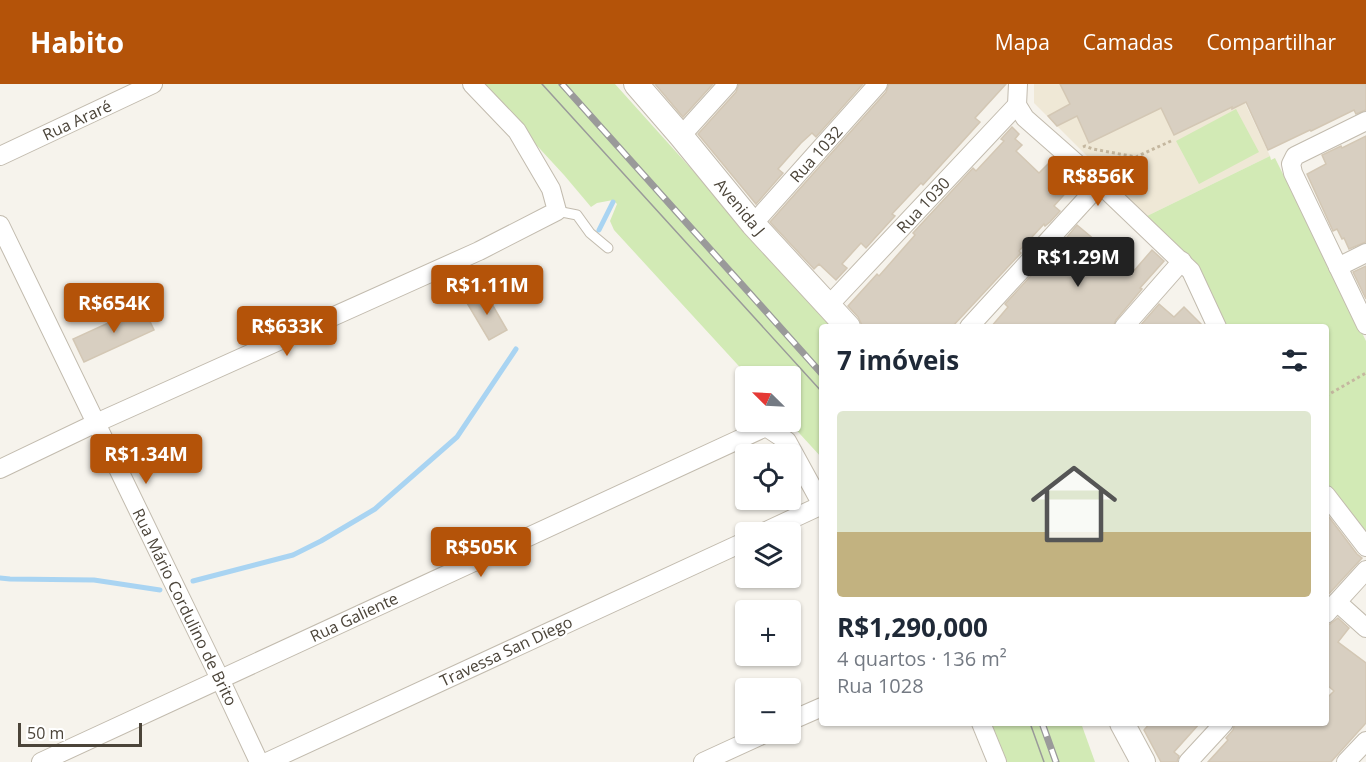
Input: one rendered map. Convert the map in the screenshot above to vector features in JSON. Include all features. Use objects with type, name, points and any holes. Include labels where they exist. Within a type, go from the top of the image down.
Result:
[{"type":"street","name":"Rua Araré","points":[[0,156],[153,84]]},
{"type":"street","points":[[0,469],[96,423],[479,251],[557,211],[551,189],[517,131],[472,84]]},
{"type":"street","name":"Avenida J","points":[[636,84],[753,224],[845,324]]},
{"type":"street","points":[[681,136],[728,84]]},
{"type":"street","name":"Rua 1032","points":[[753,224],[878,84]]},
{"type":"street","points":[[1018,84],[1017,105],[1025,118],[1182,261],[1191,271],[1216,324]]},
{"type":"street","name":"Rua 1030","points":[[828,305],[1017,105]]},
{"type":"street","points":[[1366,121],[1295,156],[1292,164],[1293,173],[1366,326]]},
{"type":"street","points":[[972,324],[1100,184]]},
{"type":"street","name":"Rua Mário Cordulino de Brito","points":[[0,225],[259,762]]},
{"type":"street","points":[[1338,267],[1366,254]]},
{"type":"street","points":[[1127,324],[1182,261]]},
{"type":"street","name":"Rua Galiente","points":[[41,762],[766,427],[787,441],[819,500]]},
{"type":"street","points":[[1329,499],[1366,547]]},
{"type":"street","points":[[785,522],[819,506]]},
{"type":"street","name":"Travessa San Diego","points":[[267,762],[735,546]]},
{"type":"street","points":[[1366,570],[1331,608],[1366,628]]},
{"type":"street","points":[[801,716],[819,708]]},
{"type":"street","points":[[982,726],[997,762]]},
{"type":"street","points":[[1124,726],[1143,762]]},
{"type":"street","points":[[1188,762],[1221,726]]},
{"type":"street","points":[[1346,762],[1366,741]]},
{"type":"street","points":[[703,762],[742,744]]},
{"type":"lane","points":[[557,211],[577,215],[590,233],[608,248]]},
{"type":"path","points":[[1070,157],[1085,146],[1136,157],[1171,141]]},
{"type":"path","points":[[1329,394],[1366,374]]},
{"type":"shaded area","points":[[1034,84],[1236,84],[1270,156],[1147,216],[1034,103]]},
{"type":"green space","points":[[480,84],[615,84],[832,324],[819,324],[819,455],[798,432],[801,432],[801,366],[739,366],[614,230],[610,221],[617,204],[613,200],[597,203],[591,207]]},
{"type":"green space","points":[[1236,109],[1259,152],[1199,184],[1176,141]]},
{"type":"green space","points":[[1270,156],[1271,160],[1275,158],[1366,341],[1366,539],[1329,493],[1329,324],[1223,324],[1193,262],[1147,216]]},
{"type":"green space","points":[[992,726],[1082,726],[1095,762],[1006,762]]},
{"type":"building","points":[[655,84],[713,84],[683,117]]},
{"type":"building","points":[[739,84],[863,84],[816,137],[812,133],[801,143],[778,169],[783,173],[756,204],[698,134],[736,92]]},
{"type":"building","points":[[889,84],[1006,84],[975,118],[980,122],[923,185],[921,183],[892,214],[895,216],[866,248],[861,243],[842,264],[847,268],[836,280],[819,264],[814,269],[770,222],[886,92]]},
{"type":"building","points":[[1060,84],[1366,84],[1366,110],[1356,114],[1354,110],[1268,150],[1246,102],[1174,135],[1161,108],[1089,143],[1077,116],[1057,126],[1048,116],[1070,104]]},
{"type":"building","points":[[1012,127],[1019,134],[1015,139],[1022,145],[1016,151],[1039,173],[1054,158],[1078,179],[1054,206],[1060,211],[1045,226],[1044,224],[1019,251],[1021,253],[955,324],[862,324],[848,306],[877,274],[879,276],[915,235],[913,233],[973,168],[976,171],[1004,141],[1001,139]]},
{"type":"building","points":[[1366,136],[1366,242],[1349,249],[1337,229],[1333,231],[1307,174],[1326,164],[1322,155]]},
{"type":"building","points":[[1077,225],[1133,272],[1152,250],[1164,261],[1140,288],[1142,289],[1114,324],[994,324],[1008,307],[1005,304],[1038,268],[1042,272],[1071,240],[1067,237]]},
{"type":"building","points":[[1366,266],[1366,299],[1353,272]]},
{"type":"building","points":[[485,292],[507,330],[489,340],[467,303]]},
{"type":"building","points":[[1159,304],[1174,317],[1184,307],[1201,324],[1142,324]]},
{"type":"building","points":[[143,307],[154,330],[84,362],[73,339]]},
{"type":"building","points":[[1329,517],[1357,554],[1362,558],[1329,594]]},
{"type":"building","points":[[1338,618],[1349,628],[1338,642],[1366,663],[1366,723],[1331,762],[1208,762],[1228,740],[1226,738],[1234,726],[1329,726],[1329,696],[1334,691],[1329,687],[1330,624]]},
{"type":"building","points":[[1147,726],[1197,726],[1174,752],[1179,756],[1177,762],[1161,762],[1144,730]]},
{"type":"waterway","points":[[599,230],[613,202]]},
{"type":"waterway","points":[[193,581],[293,555],[375,509],[457,437],[516,349]]},
{"type":"waterway","points":[[0,578],[94,580],[160,590]]},
{"type":"tram line","points":[[542,84],[819,389]]},
{"type":"tram line","points":[[1031,726],[1044,762]]},
{"type":"railway","points":[[562,84],[819,371]]},
{"type":"railway","points":[[1043,726],[1056,762]]}]
